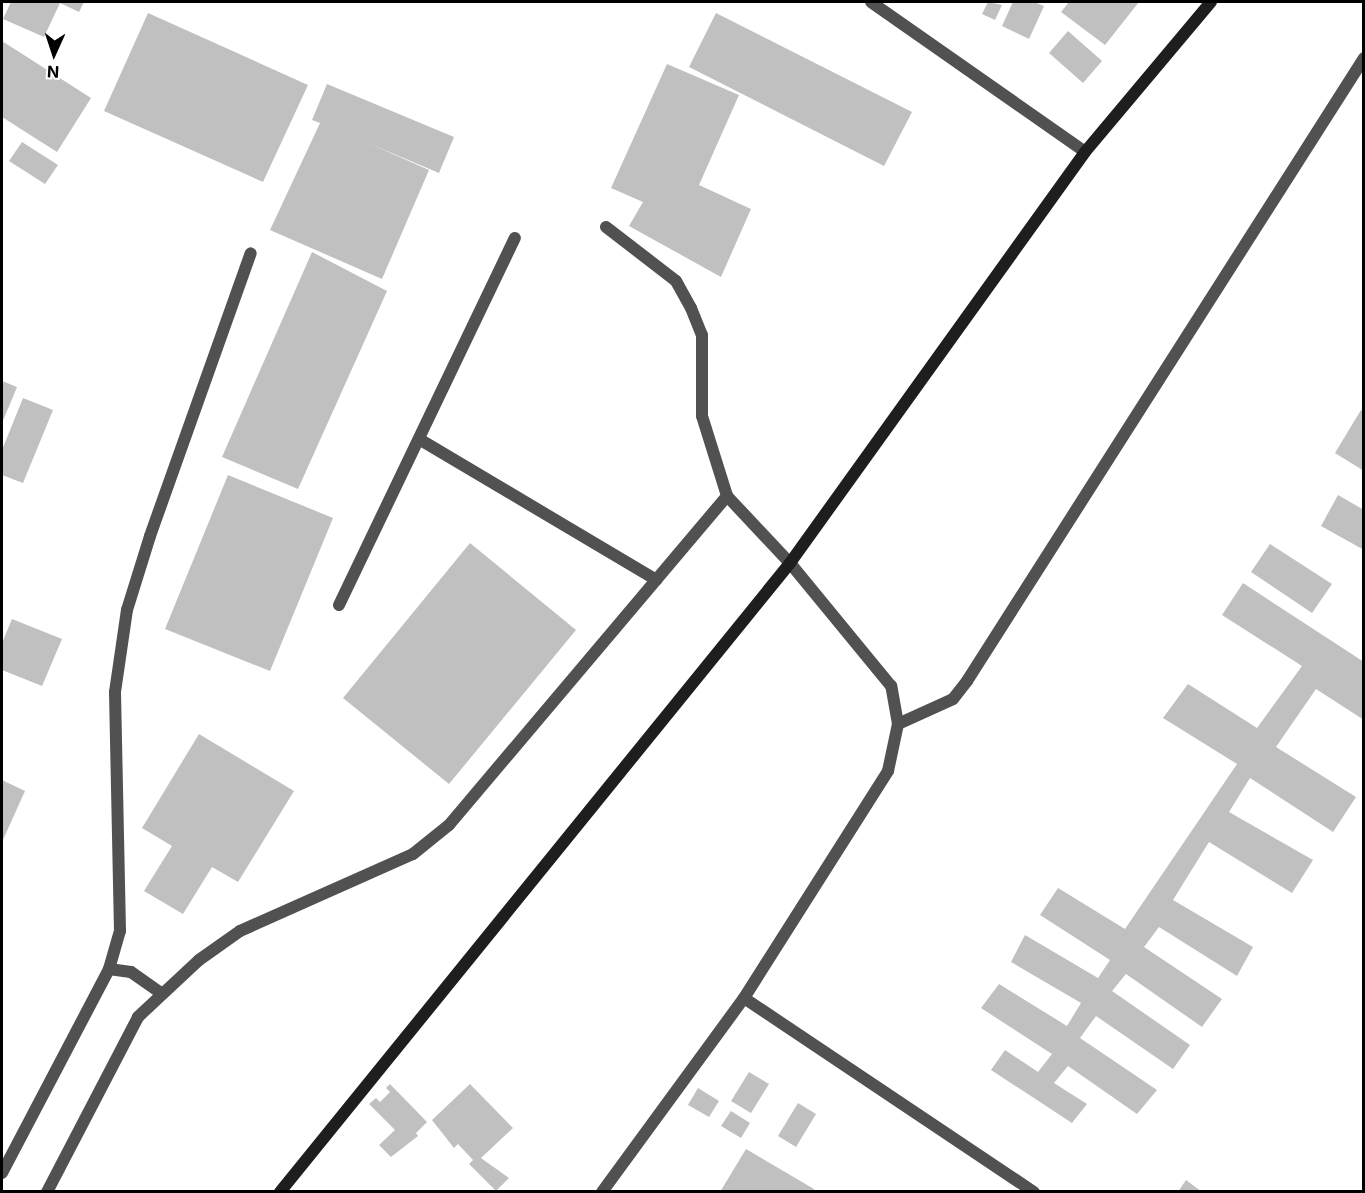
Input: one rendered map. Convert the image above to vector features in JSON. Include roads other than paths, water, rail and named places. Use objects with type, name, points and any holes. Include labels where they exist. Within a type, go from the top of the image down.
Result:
[{"type":"street","points":[[871,2],[1085,152]]},
{"type":"street","points":[[280,1191],[790,563],[1085,152],[1211,2]]},
{"type":"street","points":[[898,724],[953,699],[967,681],[1364,58]]},
{"type":"street","points":[[602,1191],[744,998],[888,771],[898,724],[891,686],[790,563],[727,495],[702,416],[702,335],[691,308],[676,281],[606,227]]},
{"type":"street","points":[[339,605],[515,238]]},
{"type":"street","points":[[2,1173],[109,969],[120,931],[115,692],[127,610],[150,536],[250,253]]},
{"type":"street","points":[[419,439],[656,580]]},
{"type":"street","points":[[47,1191],[138,1017],[162,994],[240,932],[413,854],[449,825],[727,495]]},
{"type":"street","points":[[109,969],[131,972],[162,994]]},
{"type":"street","points":[[744,998],[1034,1191]]}]
